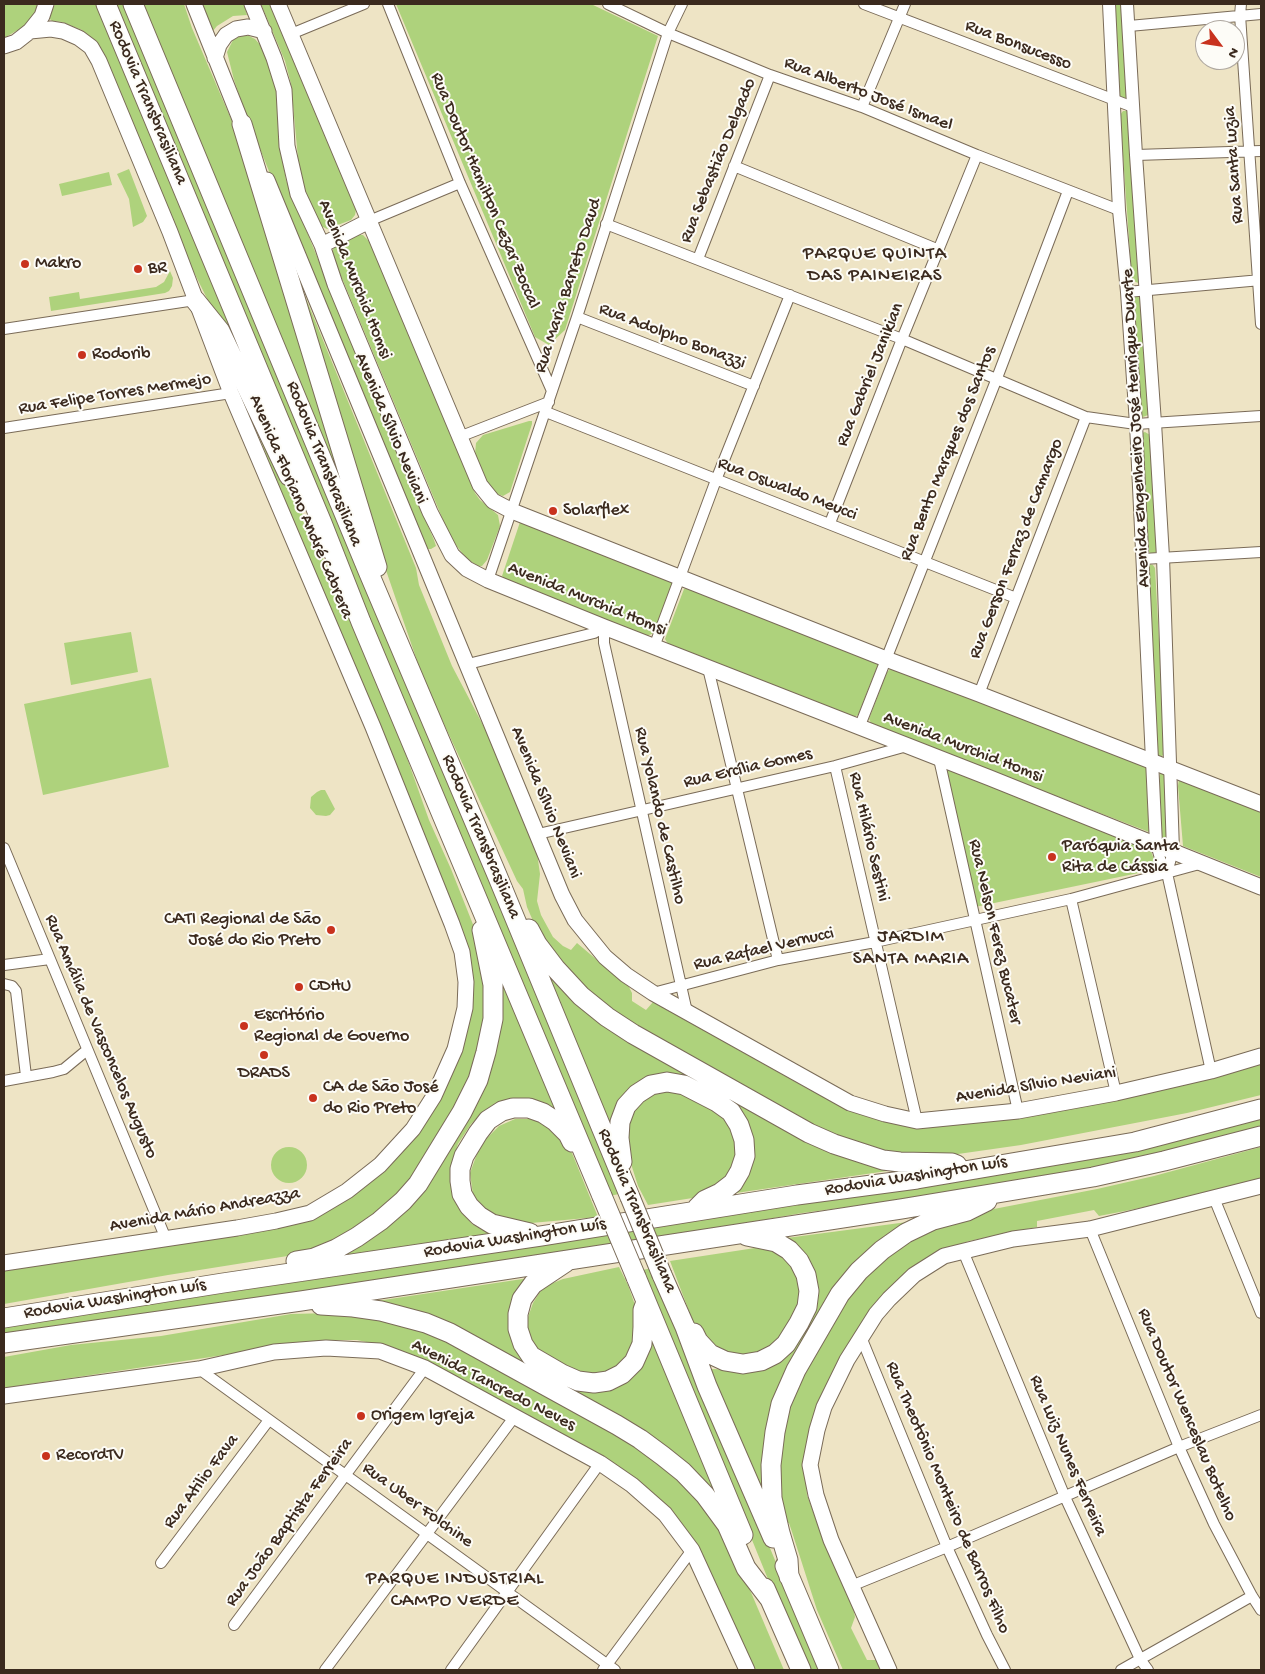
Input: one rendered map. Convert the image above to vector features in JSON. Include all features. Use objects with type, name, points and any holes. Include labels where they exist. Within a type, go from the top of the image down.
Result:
[{"type":"highway","name":"Rodovia Transbrasiliana","points":[[106,4],[345,583],[647,1301],[769,1598],[801,1670]]},
{"type":"highway","name":"Rodovia Transbrasiliana","points":[[133,4],[685,1327],[707,1386],[830,1670]]},
{"type":"highway","points":[[242,124],[385,591],[383,607]]},
{"type":"highway","points":[[195,300],[220,331],[334,570],[345,583]]},
{"type":"highway","points":[[497,875],[512,894],[537,944],[556,970],[581,996],[607,1017],[633,1034],[809,1133],[834,1144],[883,1160],[952,1163],[967,1170]]},
{"type":"highway","points":[[274,1275],[286,1263],[314,1258],[358,1237],[403,1201],[418,1184],[462,1112],[478,1080],[486,1052],[492,1019],[492,985],[481,927],[472,900],[470,880]]},
{"type":"highway","points":[[620,1173],[622,1160],[619,1138],[620,1122],[626,1106],[637,1094],[651,1085],[667,1082],[684,1085],[718,1102],[731,1112],[739,1125],[744,1140],[745,1156],[740,1171],[733,1183],[720,1193],[705,1200],[693,1212]]},
{"type":"highway","points":[[1237,1114],[1261,1102]]},
{"type":"highway","points":[[541,1236],[492,1224],[479,1216],[469,1206],[462,1194],[460,1181],[460,1169],[464,1156],[488,1120],[502,1111],[513,1108],[529,1108],[543,1113],[555,1121],[586,1158]]},
{"type":"highway","name":"Rodovia Washington Luís","points":[[4,1318],[798,1195],[917,1179],[1135,1142],[1261,1109]]},
{"type":"highway","name":"Rodovia Washington Luís","points":[[4,1343],[301,1301],[901,1209],[1093,1176],[1164,1161],[1261,1136]]},
{"type":"highway","points":[[789,1576],[788,1560],[772,1498],[771,1465],[781,1404],[796,1370],[840,1294],[859,1271],[882,1250],[915,1228],[933,1220],[968,1211],[1010,1190]]},
{"type":"highway","points":[[685,1327],[694,1332],[698,1341],[710,1354],[725,1361],[743,1364],[761,1361],[775,1354],[786,1344],[799,1323],[807,1307],[808,1291],[806,1275],[799,1262],[789,1250],[776,1242],[734,1234]]},
{"type":"highway","points":[[570,1259],[533,1284],[522,1299],[518,1314],[520,1336],[531,1356],[562,1374],[578,1381],[594,1383],[608,1381],[622,1374],[634,1362],[642,1344],[643,1310],[647,1301]]},
{"type":"highway","points":[[301,1301],[325,1306],[353,1306],[381,1310],[426,1323],[450,1334],[632,1435],[664,1456],[683,1472],[705,1495],[727,1525],[746,1568],[769,1598]]},
{"type":"main road","points":[[4,46],[16,42],[30,31],[42,16],[46,4]]},
{"type":"main road","name":"Avenida Sílvio Neviani","points":[[194,4],[562,895],[575,920],[605,957],[626,975],[653,993],[850,1103],[885,1114],[917,1121],[1018,1111],[1116,1093],[1211,1071],[1261,1056]]},
{"type":"main road","name":"Avenida Murchid Homsi","points":[[252,4],[264,31],[284,90],[287,146],[298,194],[322,245],[335,284],[430,512],[452,556],[467,569],[488,580],[1261,887]]},
{"type":"main road","name":"Avenida Murchid Homsi","points":[[278,4],[459,437],[480,485],[493,501],[886,659],[1261,804]]},
{"type":"main road","points":[[215,58],[222,40],[236,29],[248,28],[264,31]]},
{"type":"main road","name":"Avenida Floriano André Cabrera","points":[[30,31],[51,29],[63,31],[79,38],[91,47],[99,61],[170,232],[231,393],[361,699],[452,924],[462,952],[466,982],[465,1008],[455,1049]]},
{"type":"main road","points":[[322,245],[369,221]]},
{"type":"main road","points":[[427,567],[442,554],[452,556]]},
{"type":"main road","name":"Avenida Mário Andreazza","points":[[4,1263],[237,1228],[310,1213],[347,1191],[380,1165],[413,1129],[434,1096],[455,1049]]},
{"type":"main road","points":[[889,1670],[831,1540],[816,1496],[810,1465],[817,1430],[834,1384],[861,1337],[889,1299],[914,1275],[944,1256],[1013,1239],[1090,1229],[1261,1186]]},
{"type":"main road","name":"Avenida Tancredo Neves","points":[[4,1396],[200,1369],[274,1352],[326,1348],[380,1351],[425,1368],[600,1463],[632,1485],[665,1514],[692,1550],[747,1670]]},
{"type":"street","points":[[291,34],[364,4]]},
{"type":"street","name":"Rua Doutor Hamilton Cezar Zoccal","points":[[388,4],[460,184],[552,391]]},
{"type":"street","name":"Rua Alberto José Ismael","points":[[608,4],[668,33],[770,74],[862,107],[977,155],[1119,210]]},
{"type":"street","name":"Rua Maria Barreto Daud","points":[[488,580],[578,317],[668,33],[682,4]]},
{"type":"street","name":"Rua Bonsucesso","points":[[864,4],[1133,107]]},
{"type":"street","points":[[862,107],[905,4]]},
{"type":"street","name":"Avenida Engenheiro José Henrique Duarte","points":[[1109,4],[1119,210],[1136,424],[1156,844]]},
{"type":"street","name":"Avenida Engenheiro José Henrique Duarte","points":[[1127,4],[1156,423],[1163,557],[1173,851]]},
{"type":"street","name":"Rua Santa Luzia","points":[[1241,4],[1240,15],[1256,151],[1261,324]]},
{"type":"street","points":[[1128,26],[1261,14]]},
{"type":"street","name":"Rua Sebastião Delgado","points":[[698,258],[770,74]]},
{"type":"street","points":[[1136,155],[1256,151]]},
{"type":"street","name":"Rua Gabriel Janikian","points":[[830,523],[977,155]]},
{"type":"street","points":[[734,166],[939,250]]},
{"type":"street","points":[[369,221],[460,184]]},
{"type":"street","name":"Rua Bento Marques dos Santos","points":[[859,728],[997,378],[1068,191]]},
{"type":"street","points":[[606,224],[698,258],[902,339],[1086,417],[1136,424],[1261,416]]},
{"type":"street","points":[[1127,292],[1260,280]]},
{"type":"street","points":[[654,647],[716,480],[790,295]]},
{"type":"street","points":[[4,329],[195,300]]},
{"type":"street","name":"Rua Adolpho Bonazzi","points":[[578,317],[754,386]]},
{"type":"street","name":"Rua Felipe Torres Mermejo","points":[[4,428],[231,393]]},
{"type":"street","points":[[459,437],[547,407]]},
{"type":"street","name":"Rua Oswaldo Meucci","points":[[547,407],[716,480],[830,523],[1016,598]]},
{"type":"street","name":"Rua Gerson Ferraz de Camargo","points":[[979,694],[1086,417]]},
{"type":"street","points":[[1143,559],[1261,552]]},
{"type":"street","points":[[468,664],[594,633],[604,627]]},
{"type":"street","name":"Rua Yolando de Castilho","points":[[604,627],[604,642],[687,1012]]},
{"type":"street","points":[[708,668],[778,960]]},
{"type":"street","name":"Rua Ercília Gomes","points":[[538,834],[835,766],[906,746]]},
{"type":"street","name":"Rua Nelson Ferez Bucater","points":[[939,759],[1018,1111]]},
{"type":"street","name":"Rua Hilário Sestini","points":[[835,766],[917,1121]]},
{"type":"street","points":[[1156,844],[1163,869],[1167,873]]},
{"type":"street","name":"Rua Amália de Vasconcelos Augusto","points":[[4,848],[7,863],[50,959],[166,1239]]},
{"type":"street","points":[[1173,851],[1167,873],[1211,1071]]},
{"type":"street","name":"Rua Rafael Vernucci","points":[[653,993],[778,960],[875,942],[1071,900],[1203,863]]},
{"type":"street","points":[[1071,900],[1116,1093]]},
{"type":"street","points":[[4,965],[50,959]]},
{"type":"street","points":[[4,984],[12,986],[16,992],[26,1076]]},
{"type":"street","points":[[4,1081],[64,1068],[88,1050]]},
{"type":"street","points":[[1214,1198],[1261,1313]]},
{"type":"street","name":"Rua Doutor Wenceslau Botelho","points":[[1090,1229],[1179,1447],[1214,1524],[1261,1610]]},
{"type":"street","name":"Rua Luiz Nunes Ferreira","points":[[962,1251],[1065,1497],[1140,1659],[1148,1670]]},
{"type":"street","name":"Rua Theotônio Monteiro de Barros Filho","points":[[861,1337],[947,1548],[987,1635],[1006,1670]]},
{"type":"street","name":"Rua João Baptista Ferreira","points":[[234,1626],[425,1368]]},
{"type":"street","name":"Rua Uber Folchine","points":[[200,1369],[596,1656],[609,1668]]},
{"type":"street","points":[[851,1586],[947,1548],[1179,1447],[1261,1415]]},
{"type":"street","points":[[325,1670],[515,1416]]},
{"type":"street","name":"Rua Atilio Fava","points":[[161,1563],[269,1420]]},
{"type":"street","points":[[451,1670],[600,1463]]},
{"type":"street","points":[[609,1668],[692,1550]]},
{"type":"street","points":[[1121,1670],[1252,1596]]},
{"type":"green space","points":[[4,4],[38,4],[34,14],[23,27],[4,38]]},
{"type":"green space","points":[[55,4],[97,4],[272,430],[182,248],[97,43],[82,30],[62,22],[52,21],[49,18]]},
{"type":"green space","points":[[114,4],[124,4],[623,1193],[610,1196],[583,1136]]},
{"type":"green space","points":[[143,4],[184,4],[192,28],[246,154],[351,506]]},
{"type":"green space","points":[[201,4],[244,4],[247,15],[233,16],[217,26],[212,32]]},
{"type":"green space","points":[[261,4],[270,4],[356,210],[351,220],[327,229],[321,226],[307,195],[299,169],[291,84],[285,61]]},
{"type":"green space","points":[[396,4],[591,4],[658,36],[565,330],[549,345],[535,337]]},
{"type":"green space","points":[[1116,4],[1121,4],[1128,98],[1124,99],[1120,96],[1114,9]]},
{"type":"green space","points":[[242,35],[255,39],[262,47],[276,84],[286,180],[434,540],[436,546],[431,549],[427,549],[295,236],[244,109],[227,52],[233,40]]},
{"type":"green space","points":[[1123,111],[1128,111],[1141,281],[1138,283],[1132,280],[1120,115]]},
{"type":"green space","points":[[129,169],[147,216],[143,222],[133,227],[129,199],[117,174]]},
{"type":"green space","points":[[109,172],[112,185],[62,196],[59,184]]},
{"type":"green space","points":[[358,235],[363,235],[369,241],[475,493],[480,500],[498,515],[500,526],[487,560],[482,566],[478,566],[467,559],[451,539],[333,257],[334,247]]},
{"type":"green space","points":[[294,269],[416,568],[419,585],[452,666],[484,727],[524,818],[537,853],[540,874],[537,901],[541,915],[553,937],[563,946],[571,950],[577,943],[629,987],[632,993],[632,1001],[646,1010],[653,1002],[808,1089],[849,1108],[915,1125],[1159,1088],[1261,1064],[1261,1095],[1187,1113],[1021,1145],[931,1158],[874,1150],[824,1132],[627,1022],[582,987],[536,928],[527,907],[523,889],[517,881],[424,681],[378,547]]},
{"type":"green space","points":[[170,271],[173,278],[172,286],[165,293],[51,311],[49,297],[79,292],[80,299],[156,287],[164,282]]},
{"type":"green space","points":[[1136,294],[1140,294],[1149,412],[1148,415],[1143,417],[1139,416],[1133,298]]},
{"type":"green space","points":[[243,398],[310,529],[390,710],[429,820],[474,927],[485,977],[483,1032],[466,1087],[406,1185],[367,1222],[335,1242],[300,1254],[4,1304],[4,1268],[126,1250],[351,1195],[437,1101],[470,978]]},
{"type":"green space","points":[[532,421],[532,424],[510,492],[503,496],[497,494],[490,488],[482,472],[475,454],[476,443],[483,435]]},
{"type":"green space","points":[[1145,432],[1150,435],[1158,551],[1152,554],[1149,552],[1141,436]]},
{"type":"green space","points":[[520,522],[674,582],[654,633],[647,636],[509,582],[502,576]]},
{"type":"green space","points":[[1149,564],[1155,568],[1165,749],[1161,757],[1157,757],[1147,567]]},
{"type":"green space","points":[[692,586],[879,662],[858,715],[854,717],[849,716],[668,644],[665,639],[684,589]]},
{"type":"green space","points":[[131,632],[138,672],[71,685],[64,643]]},
{"type":"green space","points":[[892,667],[1146,766],[1149,832],[872,725],[869,719],[887,672]]},
{"type":"green space","points":[[151,678],[169,767],[43,795],[24,704]]},
{"type":"green space","points":[[945,768],[1150,849],[1154,859],[1153,870],[975,907]]},
{"type":"green space","points":[[1163,773],[1168,777],[1168,839],[1161,837],[1159,781],[1160,774]]},
{"type":"green space","points":[[1179,779],[1261,809],[1261,877],[1183,846]]},
{"type":"green space","points":[[321,790],[325,790],[335,809],[330,815],[316,815],[310,808],[311,797]]},
{"type":"green space","points":[[542,961],[616,1031],[901,1169],[736,1193],[748,1170],[746,1125],[662,1078],[611,1130]]},
{"type":"green space","points":[[497,964],[559,1116],[505,1101],[491,1106],[471,1124],[458,1144],[451,1165],[452,1190],[461,1211],[472,1224],[490,1234],[336,1257],[363,1241],[463,1116]]},
{"type":"green space","points":[[657,1091],[679,1092],[713,1109],[727,1120],[736,1132],[739,1151],[724,1183],[699,1197],[648,1205],[638,1186],[632,1167],[627,1123],[639,1103]]},
{"type":"green space","points":[[1261,1116],[1261,1129],[1162,1155],[916,1198],[802,1213],[661,1238],[4,1338],[4,1325],[480,1255],[656,1227]]},
{"type":"green space","points":[[515,1119],[532,1119],[547,1125],[572,1153],[598,1217],[520,1224],[497,1221],[484,1210],[473,1195],[470,1173],[478,1151],[486,1139],[499,1126]]},
{"type":"green space","points":[[289,1147],[301,1153],[307,1165],[301,1177],[289,1183],[277,1177],[271,1165],[277,1153]]},
{"type":"green space","points":[[1261,1147],[1261,1179],[1173,1201],[1099,1216],[1094,1210],[1037,1221],[1037,1227],[969,1241],[934,1254],[909,1270],[889,1288],[872,1309],[805,1465],[807,1495],[822,1536],[853,1607],[855,1617],[851,1628],[867,1660],[876,1660],[881,1670],[843,1670],[817,1610],[789,1523],[785,1523],[782,1511],[778,1436],[825,1323],[884,1252],[968,1214],[1154,1176]]},
{"type":"green space","points":[[915,1221],[900,1231],[799,1358],[768,1506],[710,1369],[753,1370],[813,1311],[779,1239]]},
{"type":"green space","points":[[755,1248],[773,1251],[789,1262],[797,1277],[800,1296],[797,1310],[776,1346],[748,1359],[710,1349],[695,1327],[670,1261]]},
{"type":"green space","points":[[619,1267],[635,1305],[637,1326],[632,1351],[621,1365],[604,1374],[585,1376],[536,1351],[528,1337],[527,1320],[533,1303],[543,1287],[563,1279]]},
{"type":"green space","points":[[653,1268],[822,1670],[807,1670],[783,1616],[642,1270]]},
{"type":"green space","points":[[529,1278],[509,1310],[511,1333],[558,1384],[579,1391],[604,1390],[651,1332],[725,1513],[646,1440],[370,1302]]},
{"type":"green space","points":[[331,1313],[363,1315],[428,1330],[624,1435],[683,1479],[723,1536],[750,1590],[784,1670],[753,1670],[666,1507],[380,1345],[357,1340],[324,1340],[4,1388],[4,1357],[71,1345],[161,1336],[291,1314]]},
{"type":"place","name":"Makro","points":[[25,264]]},
{"type":"place","name":"BR","points":[[138,269]]},
{"type":"place","name":"Rodorib","points":[[82,355]]},
{"type":"place","name":"Solarflex","points":[[553,511]]},
{"type":"place","name":"Paróquia Santa Rita de Cássia","points":[[1052,857]]},
{"type":"place","name":"CATI Regional de São José do Rio Preto","points":[[331,930]]},
{"type":"place","name":"CDHU","points":[[299,987]]},
{"type":"place","name":"Escritório Regional de Governo","points":[[244,1026]]},
{"type":"place","name":"DRADS","points":[[264,1055]]},
{"type":"place","name":"CA de São José do Rio Preto","points":[[313,1098]]},
{"type":"place","name":"Origem Igreja","points":[[361,1416]]},
{"type":"place","name":"RecordTV","points":[[46,1456]]},
{"type":"district","name":"PARQUE QUINTA DAS PAINEIRAS","points":[[875,266]]},
{"type":"district","name":"JARDIM SANTA MARIA","points":[[911,949]]},
{"type":"district","name":"PARQUE INDUSTRIAL CAMPO VERDE","points":[[455,1591]]}]
